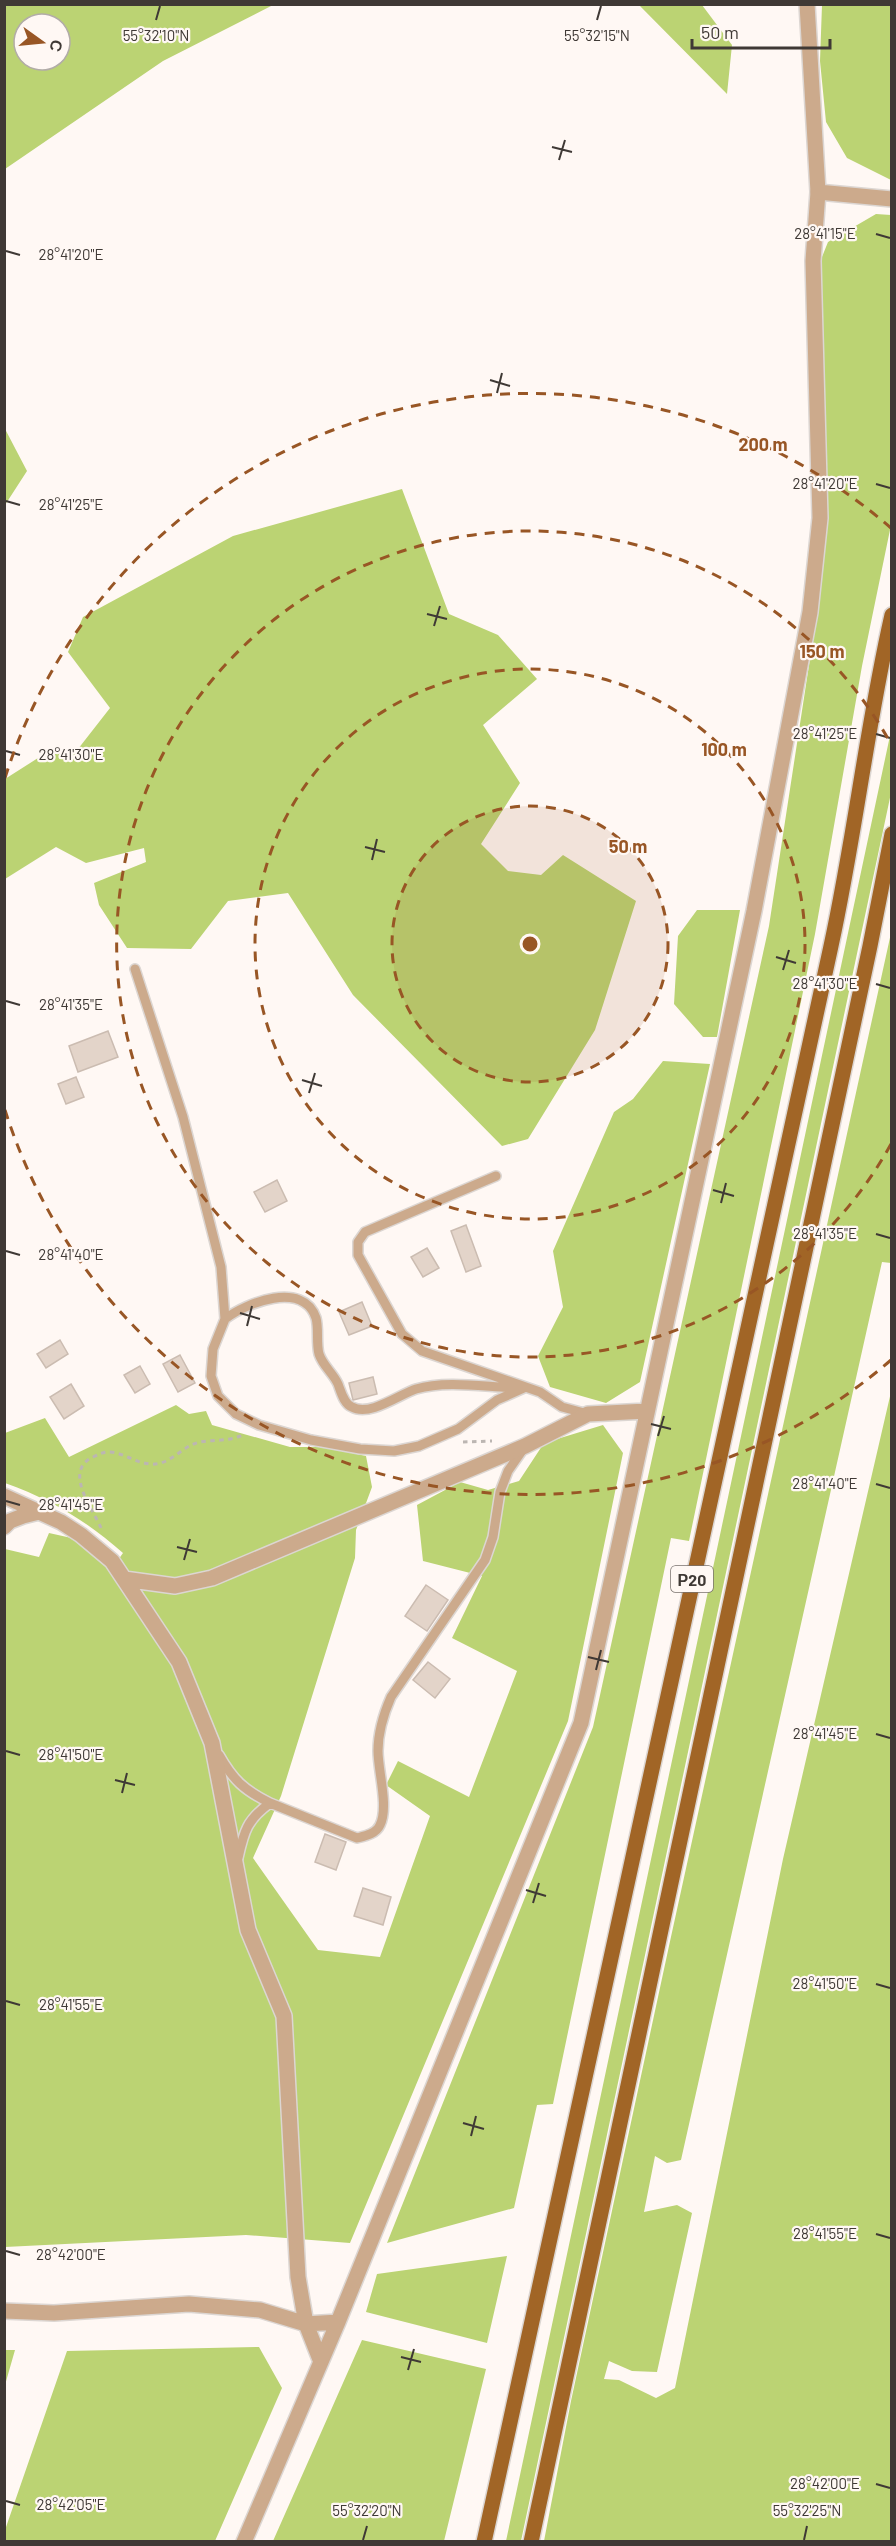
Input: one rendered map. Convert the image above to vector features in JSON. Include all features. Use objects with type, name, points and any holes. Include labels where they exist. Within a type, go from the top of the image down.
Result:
[{"type":"main road","name":"Р20","points":[[484,2541],[610,1953],[833,938],[891,615]]},
{"type":"main road","name":"Р20","points":[[531,2541],[867,958],[891,834]]},
{"type":"street","points":[[244,2541],[338,2322],[581,1723],[754,911],[810,612],[820,518],[813,261],[818,192],[807,4]]},
{"type":"street","points":[[818,192],[891,199]]},
{"type":"street","points":[[124,1579],[175,1586],[212,1578],[525,1446],[588,1414],[646,1411]]},
{"type":"street","points":[[4,1496],[61,1522],[81,1535],[112,1561],[179,1662],[212,1743],[248,1930],[284,2016],[298,2277],[306,2324],[321,2362]]},
{"type":"street","points":[[4,1527],[10,1521],[23,1515],[39,1512]]},
{"type":"street","points":[[4,2311],[54,2313],[189,2304],[260,2310],[306,2324],[338,2322]]},
{"type":"lane","points":[[135,969],[183,1116],[221,1268],[225,1319],[213,1349],[211,1376],[218,1396],[236,1414],[259,1425],[340,1445],[394,1451],[419,1446],[458,1429],[497,1400],[524,1388]]},
{"type":"lane","points":[[496,1176],[365,1232],[358,1242],[358,1255],[402,1334],[422,1352],[540,1392],[562,1407],[588,1414]]},
{"type":"lane","points":[[225,1319],[237,1310],[280,1297],[293,1298],[306,1303],[315,1316],[319,1352],[326,1368],[337,1380],[345,1401],[352,1407],[362,1409],[391,1402],[414,1390],[438,1385],[524,1388]]},
{"type":"lane","points":[[212,1743],[228,1772],[246,1791],[357,1838],[371,1834],[380,1825],[383,1806],[378,1749],[384,1714],[392,1697],[485,1560],[493,1537],[500,1492],[508,1471],[525,1446]]},
{"type":"lane","points":[[236,1866],[243,1835],[252,1817],[270,1803]]},
{"type":"path","points":[[112,1561],[107,1544],[79,1482],[79,1471],[84,1461],[102,1452],[113,1452],[152,1465],[165,1461],[203,1441],[234,1440],[259,1425]]},
{"type":"path","points":[[453,1443],[496,1442]]},
{"type":"green space","points":[[5,4],[273,5],[163,61],[5,169]]},
{"type":"green space","points":[[639,5],[702,5],[732,45],[727,94]]},
{"type":"green space","points":[[822,5],[891,5],[891,180],[847,158],[826,122],[820,61]]},
{"type":"green space","points":[[876,214],[891,215],[891,525],[862,666],[815,934],[689,1541],[671,1538],[553,2104],[537,2105],[514,2208],[387,2243],[593,1727],[769,926],[817,613],[820,262],[828,242]]},
{"type":"green space","points":[[4,427],[27,471],[5,505],[4,505]]},
{"type":"green space","points":[[402,489],[449,614],[498,635],[537,679],[483,725],[520,783],[481,844],[508,871],[541,875],[563,855],[636,901],[595,1030],[528,1139],[502,1146],[353,995],[288,893],[228,901],[191,949],[127,948],[99,905],[94,883],[146,862],[144,848],[86,863],[56,847],[5,879],[5,779],[38,758],[78,749],[110,708],[68,652],[83,617],[233,536]]},
{"type":"green space","points":[[891,731],[891,793],[521,2541],[506,2541]]},
{"type":"green space","points":[[697,910],[740,910],[717,1037],[703,1037],[674,1004],[678,936]]},
{"type":"green space","points":[[891,933],[891,1263],[882,1262],[681,2160],[667,2163],[655,2156],[644,2212],[677,2205],[692,2213],[657,2372],[632,2371],[609,2361],[604,2379],[619,2380],[656,2398],[675,2388],[783,1859],[891,1392],[891,2541],[544,2541],[571,2401],[669,1946]]},
{"type":"green space","points":[[663,1061],[710,1064],[640,1382],[606,1403],[550,1387],[538,1356],[563,1307],[553,1251],[614,1112],[633,1099]]},
{"type":"green space","points":[[176,1405],[189,1414],[206,1411],[212,1425],[290,1447],[324,1447],[366,1456],[372,1487],[356,1530],[355,1558],[281,1796],[253,1858],[318,1950],[380,1957],[430,1816],[386,1785],[398,1761],[469,1797],[517,1671],[452,1638],[482,1576],[423,1561],[417,1505],[460,1482],[488,1490],[519,1481],[544,1443],[603,1425],[623,1453],[568,1721],[350,2243],[246,2235],[5,2247],[5,1549],[39,1557],[49,1533],[76,1539],[111,1570],[123,1553],[96,1531],[67,1512],[5,1483],[5,1433],[45,1418],[69,1457]]},
{"type":"green space","points":[[507,2256],[487,2343],[366,2312],[377,2274]]},
{"type":"green space","points":[[362,2340],[486,2369],[444,2541],[273,2541]]},
{"type":"green space","points":[[259,2347],[282,2388],[215,2541],[5,2541],[5,2530],[67,2351]]},
{"type":"green space","points":[[4,2350],[15,2350],[5,2385]]},
{"type":"building","points":[[108,1031],[118,1057],[78,1072],[69,1046]]},
{"type":"building","points":[[76,1077],[84,1097],[66,1104],[58,1084]]},
{"type":"building","points":[[277,1180],[287,1201],[265,1212],[254,1192]]},
{"type":"building","points":[[466,1225],[481,1266],[466,1272],[451,1231]]},
{"type":"building","points":[[427,1248],[439,1268],[423,1277],[411,1257]]},
{"type":"building","points":[[362,1302],[372,1326],[349,1335],[339,1312]]},
{"type":"building","points":[[60,1340],[68,1354],[46,1368],[37,1354]]},
{"type":"building","points":[[180,1355],[195,1383],[178,1392],[163,1364]]},
{"type":"building","points":[[140,1366],[150,1384],[135,1393],[124,1375]]},
{"type":"building","points":[[373,1377],[377,1394],[353,1400],[349,1383]]},
{"type":"building","points":[[71,1384],[84,1406],[64,1419],[50,1397]]},
{"type":"building","points":[[426,1585],[448,1600],[427,1631],[405,1616]]},
{"type":"building","points":[[428,1662],[450,1679],[435,1698],[413,1680]]},
{"type":"building","points":[[325,1834],[346,1842],[336,1870],[315,1862]]},
{"type":"building","points":[[363,1888],[391,1897],[383,1925],[354,1916]]}]
